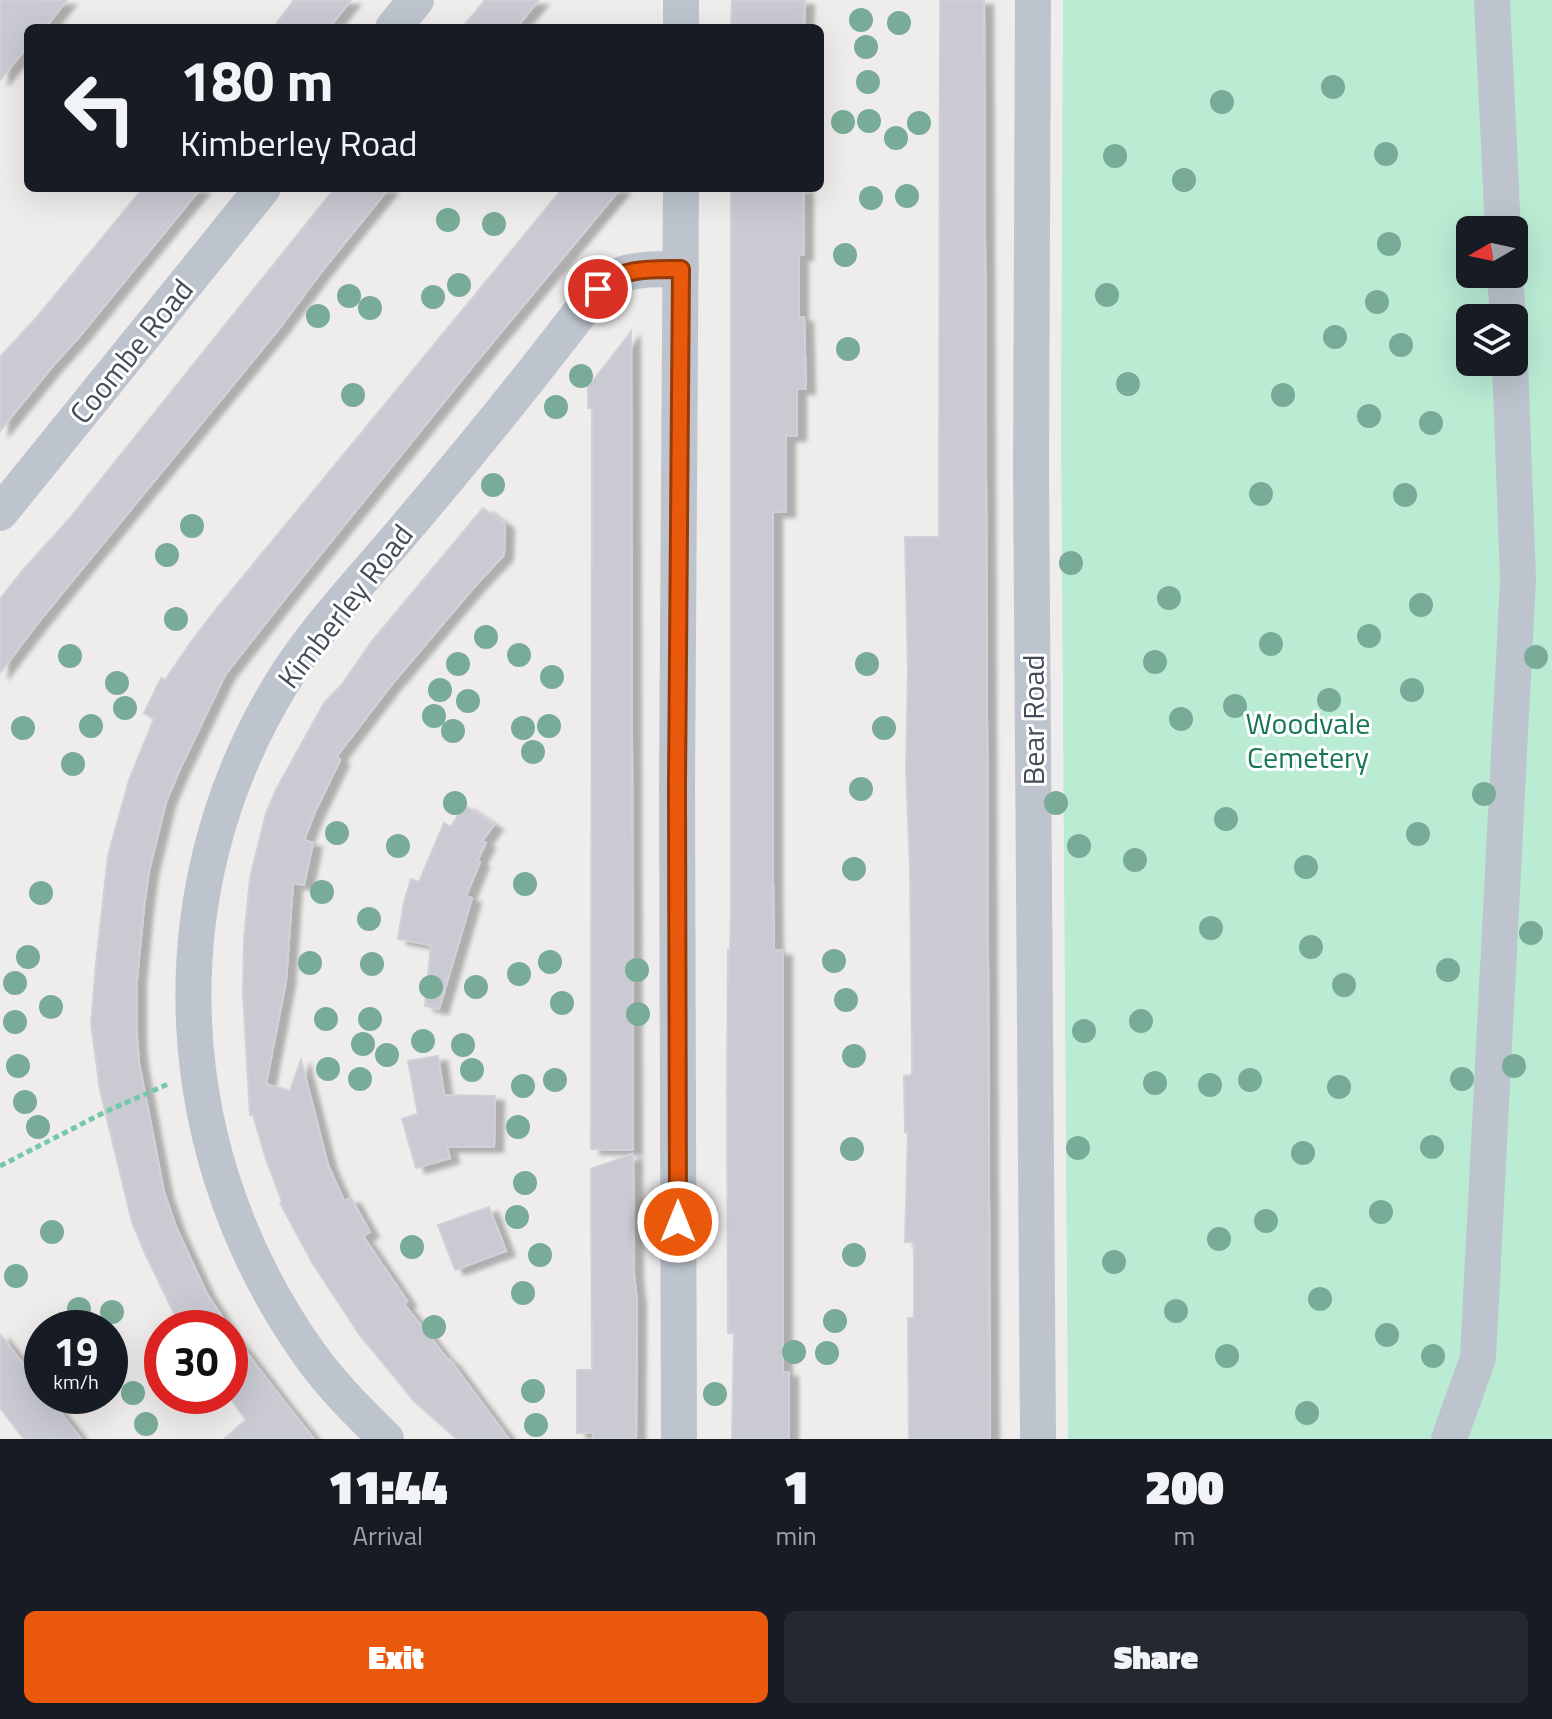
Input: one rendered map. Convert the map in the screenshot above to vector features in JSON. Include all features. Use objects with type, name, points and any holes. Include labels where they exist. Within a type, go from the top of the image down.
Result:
[{"type":"street","points":[[396,24],[416,0]]},
{"type":"street","points":[[681,0],[681,24]]},
{"type":"street","name":"Bear Road","points":[[1033,0],[1031,486],[1038,1439]]},
{"type":"street","points":[[1492,0],[1502,216]]},
{"type":"street","name":"Coombe Road","points":[[0,513],[260,192]]},
{"type":"street","points":[[679,1439],[677,770],[681,192]]},
{"type":"street","name":"Kimberley Road","points":[[386,1439],[311,1356],[277,1305],[237,1223],[214,1153],[199,1079],[193,981],[196,934],[210,852],[229,788],[255,728],[310,642],[484,436],[598,289],[607,280],[623,273],[681,269]]},
{"type":"street","points":[[1449,1439],[1478,1358],[1479,1342],[1518,579],[1511,376]]},
{"type":"path","points":[[0,1166],[105,1112],[166,1085],[199,1079]]},
{"type":"green space","name":"Woodvale Cemetery","points":[[1063,0],[1552,0],[1552,1439],[1068,1439],[1061,424]]},
{"type":"building","points":[[0,0],[67,0],[48,24],[24,24],[24,51],[0,80]]},
{"type":"building","points":[[294,0],[351,0],[332,24],[276,24]]},
{"type":"building","points":[[485,0],[539,0],[519,24],[465,24]]},
{"type":"building","points":[[732,0],[805,0],[804,24],[731,24]]},
{"type":"building","points":[[940,0],[984,0],[990,1439],[909,1439],[908,1318],[914,1318],[914,1242],[905,1242],[908,1132],[905,1132],[904,1076],[912,1075],[912,1056],[905,537],[939,537]]},
{"type":"building","points":[[140,192],[198,192],[0,431],[0,357],[38,316]]},
{"type":"building","points":[[332,192],[386,192],[279,329],[0,673],[0,599],[70,518]]},
{"type":"building","points":[[560,192],[618,192],[473,366],[225,675],[166,802],[149,871],[144,907],[137,979],[139,1063],[164,1192],[176,1227],[218,1310],[172,1310],[144,1251],[132,1222],[100,1090],[91,1023],[108,856],[129,780],[154,719],[144,713],[161,678],[165,680],[191,642]]},
{"type":"building","points":[[731,192],[804,192],[804,255],[799,255],[799,317],[804,317],[806,389],[797,389],[797,436],[786,436],[786,512],[773,512],[774,950],[783,951],[783,1372],[789,1372],[789,1439],[732,1439],[734,1333],[728,1333],[727,1089],[731,912]]},
{"type":"building","points":[[631,332],[633,1150],[591,1149],[592,408],[588,408],[588,387]]},
{"type":"building","points":[[483,508],[505,524],[504,555],[392,684],[337,756],[340,760],[304,840],[313,843],[304,885],[293,883],[286,981],[266,1084],[290,1091],[301,1060],[328,1165],[344,1201],[351,1198],[370,1232],[363,1236],[407,1301],[404,1304],[509,1439],[457,1439],[414,1401],[359,1334],[313,1264],[280,1203],[253,1115],[250,1115],[243,993],[244,940],[250,878],[266,813],[324,703]]},
{"type":"building","points":[[464,805],[494,825],[482,841],[486,843],[466,896],[472,898],[439,1009],[425,1006],[431,945],[398,939],[411,879],[419,882],[444,823],[451,827]]},
{"type":"building","points":[[438,1056],[444,1095],[495,1096],[494,1147],[447,1147],[450,1158],[416,1168],[402,1119],[418,1114],[408,1061]]},
{"type":"building","points":[[633,1154],[637,1301],[636,1439],[593,1439],[593,1433],[577,1433],[577,1370],[592,1370],[591,1169]]},
{"type":"building","points":[[489,1207],[506,1251],[455,1270],[438,1225]]},
{"type":"building","points":[[0,1334],[24,1365],[24,1414],[62,1414],[81,1439],[24,1439],[0,1408]]},
{"type":"building","points":[[248,1354],[314,1439],[224,1439],[246,1420],[242,1414],[248,1414]]},
{"type":"route","points":[[598,289],[607,280],[623,273],[681,269],[678,1222]]}]
